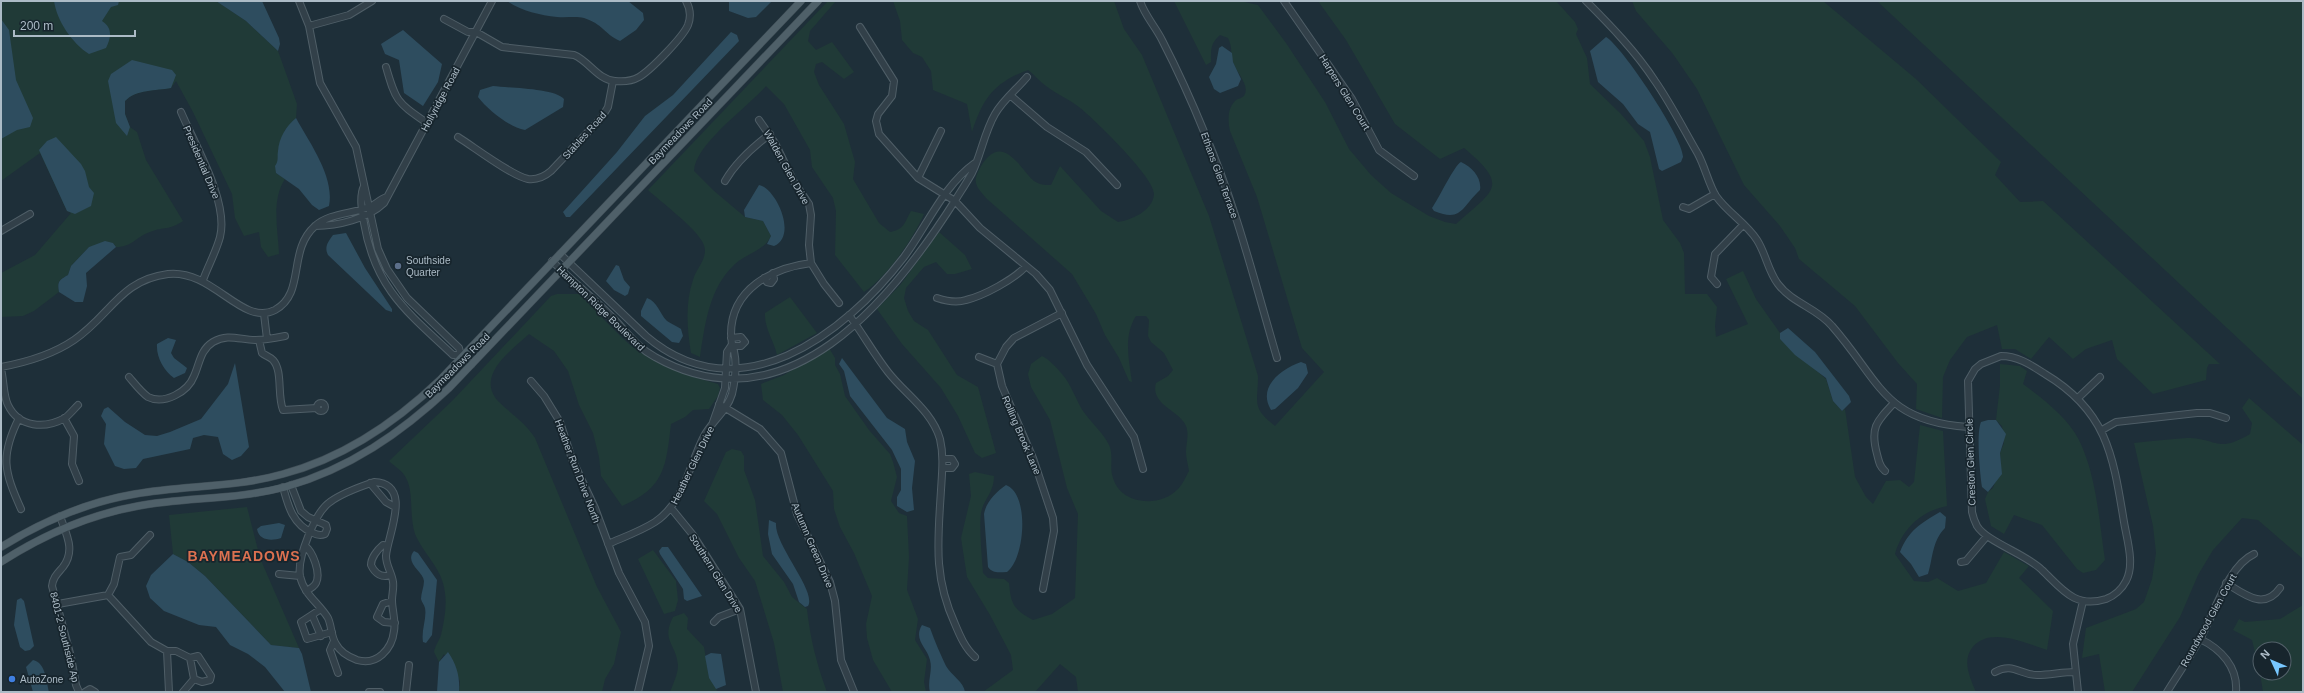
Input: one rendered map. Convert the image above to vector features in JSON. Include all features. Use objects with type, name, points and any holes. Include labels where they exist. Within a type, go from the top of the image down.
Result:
[{"type":"main road","name":"Baymeadows Road","points":[[1,547],[24,533],[60,516],[87,506],[136,494],[218,486],[286,473],[333,456],[380,430],[421,398],[801,1]]},
{"type":"main road","name":"Baymeadows Road","points":[[1,562],[36,541],[91,518],[138,506],[218,499],[291,485],[337,468],[388,440],[414,420],[471,365],[818,1]]},
{"type":"main road","points":[[791,12],[800,20]]},
{"type":"main road","points":[[286,473],[291,485]]},
{"type":"main road","points":[[283,487],[286,473]]},
{"type":"street","points":[[299,1],[309,26],[320,83],[356,147],[378,248],[387,269],[398,287],[459,348],[461,356],[471,365]]},
{"type":"street","points":[[309,26],[349,15],[372,1]]},
{"type":"street","name":"Hollyridge Road","points":[[315,226],[363,217],[371,214],[384,203],[492,1]]},
{"type":"street","points":[[444,19],[468,32],[476,32],[506,48],[574,55],[603,77],[613,81],[629,81],[641,75],[683,33],[689,20],[690,12],[686,1]]},
{"type":"street","name":"Ethans Glen Terrace","points":[[1140,1],[1144,13],[1161,38],[1176,69],[1218,165],[1231,201],[1277,358]]},
{"type":"street","name":"Harpers Glen Court","points":[[1284,1],[1348,92],[1380,150],[1414,176]]},
{"type":"street","points":[[1586,1],[1613,28],[1655,80],[1703,163],[1715,194],[1757,240],[1778,284],[1794,298],[1828,320],[1878,386],[1894,403],[1910,414],[1939,425],[1968,427]]},
{"type":"street","points":[[860,27],[894,81],[892,96],[878,114],[876,128],[879,134],[918,178],[955,201],[980,228],[1026,266],[1050,290],[1087,365],[1134,436],[1143,469]]},
{"type":"street","points":[[386,67],[398,101],[411,113],[427,122]]},
{"type":"street","name":"Hampton Ridge Boulevard","points":[[552,262],[617,322],[633,341],[661,360],[693,374],[734,379],[768,375],[797,364],[835,340],[855,323],[904,274],[955,201],[972,173],[995,113],[1028,77]]},
{"type":"street","name":"Stables Road","points":[[458,137],[518,175],[530,179],[538,178],[551,171],[602,117],[608,107],[613,81]]},
{"type":"street","points":[[1010,95],[1047,127],[1086,152],[1118,185]]},
{"type":"street","name":"Presidential Drive","points":[[181,112],[218,198],[222,216],[220,238],[202,280]]},
{"type":"street","name":"Walden Glen Drive","points":[[759,120],[770,134],[784,158],[794,182],[809,204],[811,215],[809,245],[811,262],[824,284],[839,303]]},
{"type":"street","points":[[918,178],[941,131]]},
{"type":"street","points":[[725,181],[751,150],[770,134]]},
{"type":"street","points":[[560,254],[646,336],[666,350],[694,364],[727,369],[756,367],[788,356],[822,336],[862,305],[892,272],[919,235],[944,195],[959,176],[975,164]]},
{"type":"street","points":[[364,186],[362,209],[372,258],[389,291],[453,355],[461,356]]},
{"type":"street","points":[[1683,207],[1689,208],[1715,194]]},
{"type":"street","points":[[78,405],[64,418],[46,425],[38,426],[27,423],[19,418],[8,405],[1,368],[36,360],[74,340],[91,326],[121,294],[144,279],[174,274],[189,275],[202,280],[245,309],[254,313],[264,314],[281,306],[289,297],[293,286],[300,248],[315,226],[329,217],[370,207],[387,197]]},
{"type":"street","points":[[1,231],[30,214]]},
{"type":"street","points":[[1717,284],[1711,277],[1715,254],[1743,225]]},
{"type":"street","name":"Heather Glen Drive","points":[[608,544],[655,522],[671,508],[678,498],[695,455],[713,422],[725,408],[731,395],[735,369],[731,338],[732,318],[739,302],[750,288],[773,273],[811,262]]},
{"type":"street","points":[[938,298],[962,301],[975,297],[1013,277],[1026,266]]},
{"type":"street","points":[[979,357],[997,364],[1006,347],[1014,338],[1062,313]]},
{"type":"street","points":[[264,314],[267,340]]},
{"type":"street","points":[[849,315],[888,372],[932,422],[939,438],[943,459],[938,544],[940,578],[943,596],[956,626],[967,649],[975,657]]},
{"type":"street","points":[[129,377],[148,396],[157,399],[169,398],[191,382],[202,354],[213,342],[231,336],[267,340],[285,336]]},
{"type":"street","points":[[713,422],[726,379],[727,352],[732,346],[741,346],[745,342],[741,338],[731,338]]},
{"type":"street","points":[[259,340],[262,353],[275,361],[279,371],[278,390],[283,410],[317,408]]},
{"type":"street","points":[[661,360],[666,350]]},
{"type":"street","name":"Creston Glen Circle","points":[[2078,398],[2056,380],[2022,360],[2000,356],[1988,359],[1981,364],[1975,369],[1968,381],[1968,427],[1972,512],[1977,527],[1987,536],[2030,559],[2065,592],[2083,602]]},
{"type":"street","name":"Rolling Brook Lane","points":[[997,364],[1002,386],[1033,458],[1053,518],[1054,531],[1043,589]]},
{"type":"street","points":[[2078,692],[2073,637],[2083,602],[2101,600],[2116,593],[2126,581],[2130,570],[2118,482],[2102,430],[2078,398],[2100,377]]},
{"type":"street","name":"Heather Run Drive North","points":[[531,381],[544,396],[560,422],[572,459],[590,496],[601,530],[627,591],[640,612],[648,631],[648,651],[638,692]]},
{"type":"street","points":[[1885,471],[1880,467],[1873,434],[1880,418],[1894,403]]},
{"type":"street","name":"Autumn Green Drive","points":[[719,404],[760,429],[781,453],[798,514],[830,582],[835,601],[841,660],[854,692]]},
{"type":"street","points":[[2102,430],[2116,422],[2197,413],[2210,413],[2226,418]]},
{"type":"street","points":[[19,418],[5,439],[2,455],[5,473],[21,509]]},
{"type":"street","points":[[64,418],[74,436],[72,464],[79,481]]},
{"type":"street","points":[[943,459],[952,459],[955,464],[952,468],[943,468]]},
{"type":"street","points":[[377,482],[388,486],[395,497],[395,507],[394,524],[387,546],[386,561],[391,574],[393,587],[392,600],[395,623],[393,637],[388,649],[372,661],[363,662],[350,657],[339,649],[334,641],[328,619],[306,591],[300,576],[300,560],[320,512],[329,502],[370,483],[377,482]]},
{"type":"street","points":[[370,483],[386,502],[395,507]]},
{"type":"street","points":[[283,487],[292,514],[299,524],[311,532],[321,536],[326,532],[326,525],[308,517],[301,511],[291,485]]},
{"type":"street","name":"Southern Glen Drive","points":[[671,508],[693,535],[740,609],[756,692]]},
{"type":"street","name":"8401-2 Southside Ap","points":[[60,516],[70,551],[67,560],[53,582],[76,685],[79,692]]},
{"type":"street","points":[[108,595],[114,584],[120,556],[130,555],[150,535]]},
{"type":"street","points":[[1961,562],[1966,561],[1987,536]]},
{"type":"street","points":[[387,546],[383,545],[380,548],[372,559],[371,565],[378,574],[384,576],[391,574]]},
{"type":"street","points":[[305,546],[312,554],[317,578],[315,585],[306,591]]},
{"type":"street","name":"Roundwood Glen Court","points":[[2167,692],[2200,639],[2226,584],[2245,558],[2254,554]]},
{"type":"street","points":[[279,574],[300,576]]},
{"type":"street","points":[[2226,584],[2253,598],[2264,600],[2274,596],[2280,588]]},
{"type":"street","points":[[58,604],[108,595]]},
{"type":"street","points":[[108,595],[151,642],[167,651],[176,651],[190,658],[198,656],[211,676],[210,680],[205,682],[194,679]]},
{"type":"street","points":[[392,600],[383,604],[377,616],[384,622],[395,623]]},
{"type":"street","points":[[714,622],[719,617],[740,609]]},
{"type":"street","points":[[321,610],[301,624],[307,639],[332,632]]},
{"type":"street","points":[[312,615],[321,636]]},
{"type":"street","points":[[2200,639],[2219,651],[2230,664],[2234,674],[2236,692]]},
{"type":"street","points":[[334,641],[330,650],[338,673]]},
{"type":"street","points":[[167,651],[169,692]]},
{"type":"street","points":[[190,658],[194,679]]},
{"type":"street","points":[[406,692],[409,665]]},
{"type":"street","points":[[1995,672],[2004,667],[2013,668],[2036,675],[2075,672]]},
{"type":"street","points":[[183,692],[194,679]]},
{"type":"street","points":[[85,692],[90,689],[95,692]]},
{"type":"street","points":[[369,692],[380,692]]},
{"type":"green space","points":[[1,1],[216,1],[246,21],[278,51],[297,104],[296,118],[285,130],[278,151],[279,160],[276,173],[285,179],[278,196],[276,215],[279,254],[268,257],[261,247],[259,232],[244,236],[235,218],[232,194],[193,112],[176,81],[171,88],[141,92],[130,97],[125,101],[125,114],[130,127],[137,132],[146,160],[183,221],[174,226],[145,234],[130,244],[122,247],[116,247],[113,243],[89,247],[71,266],[68,275],[59,282],[59,292],[34,311],[23,316],[1,317],[1,273],[35,255],[71,213],[67,211],[40,153],[1,181]]},
{"type":"green space","points":[[828,1],[836,1],[810,31],[808,41],[816,50],[832,42],[854,72],[844,79],[822,62],[816,64],[814,72],[819,85],[844,124],[855,162],[853,179],[879,223],[890,232],[901,227],[911,211],[924,214],[913,235],[898,257],[882,277],[864,292],[835,255],[836,211],[833,198],[812,167],[810,150],[784,104],[766,86],[712,138],[703,149],[697,160],[694,171],[713,190],[745,217],[763,221],[771,236],[760,249],[735,264],[719,284],[706,319],[700,357],[691,353],[688,335],[688,307],[690,289],[704,258],[705,248],[693,230],[678,215],[648,190]]},
{"type":"green space","points":[[893,1],[1114,1],[1124,29],[1142,55],[1209,216],[1258,376],[1257,399],[1259,409],[1267,420],[1275,426],[1324,372],[1302,348],[1257,197],[1230,131],[1229,112],[1232,104],[1244,96],[1246,90],[1244,82],[1233,62],[1230,42],[1228,38],[1220,35],[1213,44],[1211,51],[1211,62],[1206,65],[1174,1],[1240,1],[1258,5],[1286,43],[1325,102],[1349,149],[1371,175],[1391,193],[1429,216],[1445,222],[1456,224],[1487,195],[1492,188],[1492,180],[1488,172],[1479,161],[1464,148],[1440,159],[1395,124],[1346,40],[1318,1],[1556,1],[1575,22],[1578,29],[1576,34],[1587,58],[1590,84],[1621,114],[1644,141],[1650,157],[1663,220],[1680,243],[1684,253],[1685,294],[1707,294],[1717,307],[1715,326],[1716,337],[1748,324],[1726,279],[1743,271],[1756,299],[1780,333],[1780,339],[1826,379],[1833,401],[1842,411],[1845,409],[1855,477],[1866,497],[1873,504],[1886,481],[1900,480],[1909,487],[1914,482],[1920,425],[1943,431],[1947,506],[1929,512],[1914,522],[1902,537],[1895,554],[1914,581],[1928,582],[1937,578],[1958,591],[1986,583],[2004,552],[2029,566],[2019,578],[2053,611],[2047,650],[2008,638],[1997,637],[1979,641],[1969,653],[1967,664],[1971,681],[1976,692],[1078,692],[1076,677],[1060,664],[1035,692],[983,692],[1013,670],[1011,655],[990,615],[967,577],[961,538],[971,496],[969,474],[975,472],[994,476],[994,482],[982,508],[980,519],[983,573],[988,578],[1004,579],[1009,583],[1014,605],[1021,613],[1033,620],[1052,614],[1075,598],[1078,514],[1067,488],[1050,420],[1031,387],[1028,374],[1031,364],[1042,356],[1053,364],[1065,378],[1083,411],[1104,436],[1109,445],[1111,453],[1111,470],[1117,487],[1124,494],[1132,498],[1142,501],[1161,499],[1170,495],[1180,487],[1189,471],[1186,454],[1187,431],[1185,424],[1181,419],[1161,402],[1157,396],[1155,390],[1156,383],[1168,376],[1173,370],[1164,353],[1151,342],[1148,336],[1149,320],[1146,316],[1136,316],[1129,332],[1128,348],[1132,382],[1129,381],[1119,358],[1105,335],[1096,314],[1072,274],[987,199],[976,184],[978,172],[988,157],[995,152],[1008,154],[1034,181],[1042,184],[1051,185],[1060,166],[1101,211],[1118,222],[1140,214],[1146,210],[1153,200],[1154,194],[1152,186],[1145,175],[1109,135],[1086,113],[1075,104],[1054,92],[1028,70],[1006,81],[991,94],[980,110],[972,132],[967,104],[933,90],[931,71],[922,57],[913,53],[902,40],[900,21]]},
{"type":"green space","points":[[1632,1],[1823,1],[1916,79],[2001,162],[1995,175],[2020,202],[2043,201],[2220,364],[2209,364],[2207,368],[2206,380],[2153,394],[2117,359],[2112,340],[2086,349],[2073,359],[2049,337],[2031,359],[2015,349],[2002,349],[1997,325],[1967,337],[1950,360],[1943,377],[1942,418],[1916,409],[1917,384],[1898,363],[1855,306],[1799,259],[1795,248],[1780,226],[1744,185],[1697,89],[1673,54],[1636,11]]},
{"type":"green space","points":[[1877,1],[2303,1],[2303,399]]},
{"type":"green space","points":[[939,232],[965,255],[972,269],[955,274],[947,274],[936,262],[924,267],[906,288],[904,298],[908,311],[914,321],[928,330],[957,375],[978,387],[996,453],[982,458],[975,453],[958,416],[941,388],[902,344],[877,309],[901,284]]},
{"type":"green space","points":[[557,294],[579,294],[629,344],[649,358],[695,377],[718,384],[720,388],[718,396],[709,409],[693,410],[685,417],[671,424],[665,464],[661,474],[647,492],[622,506],[601,476],[599,457],[593,433],[579,405],[568,371],[554,351],[529,334],[498,364],[493,373],[491,382],[492,391],[498,401],[531,432],[535,438],[597,587],[621,632],[614,664],[605,679],[602,692],[459,692],[460,681],[444,654],[439,662],[434,652],[441,635],[445,614],[446,598],[444,584],[437,569],[423,549],[415,534],[412,520],[410,490],[405,475],[389,461],[453,400],[551,296]]},
{"type":"green space","points":[[790,297],[817,333],[777,355],[766,324],[765,313]]},
{"type":"green space","points":[[829,348],[835,358],[835,365],[840,374],[845,396],[869,430],[890,454],[893,462],[897,477],[891,501],[899,513],[907,516],[909,557],[907,590],[918,619],[915,640],[927,659],[924,682],[926,692],[892,692],[873,660],[867,638],[866,624],[872,596],[854,553],[840,527],[834,509],[833,491],[798,435],[782,415],[763,400],[761,384],[784,375]]},
{"type":"green space","points":[[2000,364],[2020,366],[2027,371],[2023,384],[2062,417],[2079,440],[2094,484],[2105,560],[2096,570],[2083,573],[2077,569],[2042,525],[2014,515],[2004,534],[1991,526],[1985,499],[1988,492],[1993,488],[2001,465],[2000,453],[2004,443],[2002,426],[1996,420],[2000,385]]},
{"type":"green space","points":[[2249,398],[2303,445],[2303,559],[2258,520],[2242,518],[2213,550],[2198,575],[2180,617],[2132,692],[2105,692],[2099,654],[2082,658],[2086,628],[2136,609],[2144,602],[2152,579],[2156,553],[2153,526],[2134,443],[2187,438],[2223,444],[2239,440],[2250,434],[2252,423],[2242,408]]},
{"type":"green space","points":[[732,449],[741,451],[744,456],[744,470],[755,500],[763,556],[784,582],[792,597],[807,609],[814,651],[827,692],[783,692],[774,643],[755,581],[739,558],[717,514],[704,501],[726,452]]},
{"type":"green space","points":[[247,507],[260,558],[299,648],[271,645],[205,576],[188,562],[173,554],[169,515]]},
{"type":"green space","points":[[653,550],[676,581],[678,600],[675,611],[664,614],[638,559]]},
{"type":"green space","points":[[2303,605],[2303,692],[2263,692],[2261,681],[2292,681],[2292,641],[2252,641],[2233,630],[2239,619],[2245,622],[2280,619]]},
{"type":"green space","points":[[684,613],[688,618],[687,629],[704,647],[709,678],[716,686],[717,692],[670,692],[678,665],[668,632],[673,617]]},
{"type":"water","points":[[54,1],[119,1],[118,5],[111,7],[102,21],[108,27],[110,33],[106,48],[89,54],[77,44],[62,24]]},
{"type":"water","points":[[216,1],[262,1],[279,38],[280,44],[278,51],[246,21]]},
{"type":"water","points":[[507,1],[628,1],[643,13],[644,20],[636,30],[620,41],[590,20],[578,17],[557,17],[537,14],[524,10]]},
{"type":"water","points":[[729,1],[772,1],[756,17],[748,18],[729,11]]},
{"type":"water","points":[[1,19],[9,30],[16,80],[33,118],[30,127],[17,130],[1,139]]},
{"type":"water","points":[[403,30],[442,64],[438,82],[423,106],[404,93],[399,60],[385,54],[381,44]]},
{"type":"water","points":[[731,32],[737,35],[739,41],[570,217],[566,217],[563,212],[617,152],[645,116],[673,95]]},
{"type":"water","points":[[1606,37],[1614,44],[1638,74],[1663,113],[1681,147],[1683,157],[1681,162],[1662,171],[1659,169],[1650,132],[1638,124],[1623,104],[1598,82],[1590,51]]},
{"type":"water","points":[[1222,46],[1232,53],[1233,62],[1241,79],[1238,86],[1220,93],[1214,89],[1209,77],[1216,64],[1219,48]]},
{"type":"water","points":[[132,60],[172,70],[176,75],[171,88],[141,92],[125,101],[125,114],[130,127],[127,136],[116,123],[108,81],[111,74]]},
{"type":"water","points":[[493,86],[531,89],[559,95],[564,99],[563,107],[525,130],[506,122],[487,107],[478,97],[480,90]]},
{"type":"water","points":[[296,118],[320,160],[328,183],[330,195],[329,206],[319,210],[312,205],[299,189],[276,173],[275,166],[281,137]]},
{"type":"water","points":[[56,137],[81,164],[85,171],[89,187],[94,193],[91,206],[75,214],[67,211],[39,150],[47,141]]},
{"type":"water","points":[[1461,162],[1469,167],[1478,177],[1480,190],[1456,214],[1450,215],[1434,211],[1432,208],[1458,164]]},
{"type":"water","points":[[759,185],[766,188],[772,194],[782,213],[784,233],[781,241],[774,246],[767,244],[771,236],[763,221],[745,217],[744,210]]},
{"type":"water","points":[[346,233],[365,268],[392,309],[392,312],[386,310],[328,255],[328,242],[333,235]]},
{"type":"water","points":[[105,241],[113,243],[116,247],[86,273],[87,286],[83,302],[75,302],[59,292],[59,282],[68,275],[71,266],[89,247]]},
{"type":"water","points":[[616,265],[619,266],[624,280],[630,287],[628,294],[625,296],[614,290],[606,281]]},
{"type":"water","points":[[647,298],[654,302],[667,321],[681,329],[683,336],[679,343],[672,342],[641,316],[641,311]]},
{"type":"water","points":[[1788,328],[1815,352],[1849,396],[1851,402],[1842,411],[1833,401],[1826,378],[1795,355],[1780,339],[1780,333]]},
{"type":"water","points":[[168,338],[176,340],[171,353],[174,358],[187,368],[185,373],[174,378],[167,372],[161,363],[157,349],[157,344]]},
{"type":"water","points":[[842,358],[887,418],[905,429],[907,442],[915,461],[912,488],[914,510],[907,512],[897,506],[897,497],[901,490],[901,469],[892,450],[850,396],[844,371],[839,364]]},
{"type":"water","points":[[1301,362],[1306,364],[1308,373],[1298,388],[1275,409],[1271,410],[1267,402],[1267,394],[1273,380],[1286,369]]},
{"type":"water","points":[[235,363],[249,447],[241,456],[232,460],[223,454],[218,437],[204,435],[193,438],[190,449],[143,459],[136,468],[124,469],[115,466],[104,444],[106,424],[101,416],[104,409],[108,407],[125,422],[145,435],[157,436],[170,432],[201,419],[228,384]]},
{"type":"water","points":[[1996,420],[2006,434],[2000,453],[2002,474],[1988,492],[1982,487],[1979,464],[1979,435],[1981,422]]},
{"type":"water","points":[[1006,485],[1014,491],[1019,501],[1022,513],[1021,541],[1018,554],[1013,565],[1007,572],[996,572],[992,571],[988,567],[984,514],[987,505],[992,498]]},
{"type":"water","points":[[1940,512],[1946,517],[1945,528],[1935,544],[1928,574],[1919,577],[1911,564],[1900,552],[1907,538],[1916,528]]},
{"type":"water","points":[[769,520],[776,523],[777,532],[781,543],[807,590],[809,599],[808,606],[805,607],[799,602],[793,584],[772,554],[768,534]]},
{"type":"water","points":[[279,523],[285,525],[281,538],[270,540],[263,538],[258,533],[257,529],[261,526]]},
{"type":"water","points":[[662,547],[668,547],[702,596],[687,601],[684,599],[683,589],[660,554],[659,551]]},
{"type":"water","points":[[414,551],[418,553],[437,580],[432,635],[426,643],[423,642],[425,608],[421,599],[424,581],[411,559]]},
{"type":"water","points":[[173,554],[188,562],[205,576],[271,645],[299,648],[302,654],[311,692],[285,692],[265,667],[248,654],[230,645],[216,627],[199,625],[164,611],[150,598],[146,586],[151,575]]},
{"type":"water","points":[[21,598],[24,601],[34,646],[30,650],[25,651],[20,647],[14,625],[17,600]]},
{"type":"water","points":[[922,625],[930,628],[946,666],[960,682],[965,692],[930,692],[929,684],[931,664],[919,635]]},
{"type":"water","points":[[448,652],[457,671],[459,692],[437,692],[439,662]]},
{"type":"water","points":[[711,653],[721,654],[726,685],[716,689],[709,678],[705,656]]},
{"type":"water","points":[[33,660],[41,665],[43,669],[49,692],[33,692],[26,667]]},
{"type":"place","name":"Southside Quarter","points":[[398,266]]},
{"type":"place","name":"AutoZone","points":[[12,679]]},
{"type":"district","name":"BAYMEADOWS","points":[[244,556]]}]
